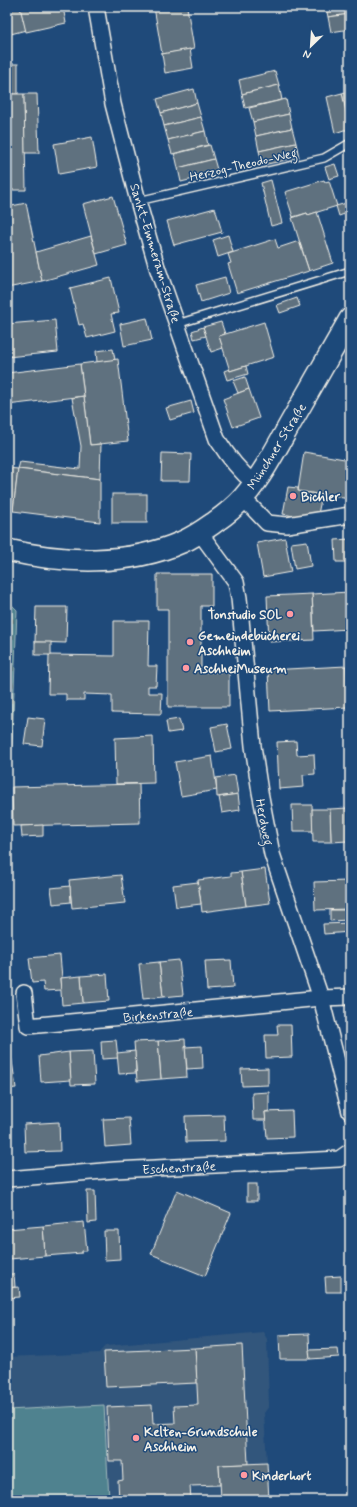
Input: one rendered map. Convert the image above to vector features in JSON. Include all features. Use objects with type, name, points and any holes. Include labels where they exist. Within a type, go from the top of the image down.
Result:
[{"type":"street","name":"Sankt-Emmeram-Straße","points":[[96,7],[113,104],[138,201],[157,267],[217,439],[227,455],[247,478],[248,490],[267,523],[287,525],[350,515]]},
{"type":"street","name":"Münchner Straße","points":[[7,550],[30,555],[89,560],[121,558],[155,552],[182,542],[200,533],[224,516],[248,490],[276,448],[350,319]]},
{"type":"street","name":"Herdweg","points":[[200,533],[236,582],[239,598],[253,746],[272,854],[321,998],[350,1112]]},
{"type":"street","name":"Birkenstraße","points":[[24,993],[28,1026],[321,998]]},
{"type":"street","points":[[321,998],[350,998]]},
{"type":"street","name":"Eschenstraße","points":[[7,1178],[115,1170],[338,1159],[350,1151]]},
{"type":"lane","name":"Herzog-Theodo-Weg","points":[[138,201],[324,158],[350,142]]},
{"type":"lane","points":[[177,324],[350,271]]},
{"type":"shaded area","name":"Kelten-Grundschule Aschheim","points":[[263,1332],[267,1339],[269,1406],[264,1413],[267,1463],[219,1465],[221,1498],[207,1500],[7,1500],[7,1357],[99,1353],[105,1346]]},
{"type":"green space","points":[[7,604],[11,604],[17,610],[11,760],[7,759]]},
{"type":"green space","points":[[104,1405],[109,1500],[7,1500],[7,1410]]},
{"type":"building","points":[[7,7],[20,7],[26,30],[7,35]]},
{"type":"building","points":[[20,7],[63,7],[66,23],[26,32]]},
{"type":"building","points":[[154,7],[187,7],[194,49],[162,54]]},
{"type":"building","points":[[326,7],[350,7],[350,14],[328,17]]},
{"type":"building","points":[[350,14],[350,29],[331,32],[328,17]]},
{"type":"building","points":[[190,49],[193,68],[165,73],[162,54]]},
{"type":"building","points":[[7,64],[18,64],[18,94],[7,94]]},
{"type":"building","points":[[275,71],[279,85],[242,94],[239,80]]},
{"type":"building","points":[[279,85],[282,100],[245,108],[242,94]]},
{"type":"building","points":[[194,89],[197,103],[161,113],[157,99]]},
{"type":"building","points":[[350,91],[350,129],[342,93]]},
{"type":"building","points":[[342,93],[350,130],[335,133],[327,97]]},
{"type":"building","points":[[7,94],[24,94],[26,190],[7,190]]},
{"type":"building","points":[[24,94],[37,94],[39,153],[25,153]]},
{"type":"building","points":[[286,99],[289,114],[253,122],[249,108]]},
{"type":"building","points":[[197,103],[201,117],[164,126],[161,113]]},
{"type":"building","points":[[289,114],[292,128],[256,136],[253,122]]},
{"type":"building","points":[[201,117],[205,131],[168,140],[164,126]]},
{"type":"building","points":[[292,128],[296,143],[259,151],[256,136]]},
{"type":"building","points":[[205,131],[208,145],[172,154],[168,140]]},
{"type":"building","points":[[92,137],[97,167],[59,174],[54,144]]},
{"type":"building","points":[[296,143],[299,157],[263,165],[259,151]]},
{"type":"building","points":[[210,145],[214,159],[178,168],[174,154]]},
{"type":"building","points":[[214,159],[218,173],[181,182],[178,168]]},
{"type":"building","points":[[335,164],[339,176],[329,179],[325,167]]},
{"type":"building","points":[[271,180],[282,223],[271,226],[261,183]]},
{"type":"building","points":[[324,180],[325,182],[329,181],[337,206],[308,215],[307,213],[293,217],[285,192]]},
{"type":"building","points":[[113,196],[127,245],[96,254],[83,204]]},
{"type":"building","points":[[350,202],[350,219],[347,213],[339,216],[336,206]]},
{"type":"building","points":[[26,203],[42,281],[7,288],[7,207]]},
{"type":"building","points":[[215,208],[222,232],[174,245],[167,221]]},
{"type":"building","points":[[317,212],[333,263],[309,271],[292,218],[307,213],[308,215]]},
{"type":"building","points":[[228,235],[233,252],[218,257],[213,240]]},
{"type":"building","points":[[91,236],[99,265],[42,281],[36,252]]},
{"type":"building","points":[[275,239],[278,248],[299,241],[309,271],[237,293],[228,264],[231,263],[228,254]]},
{"type":"building","points":[[225,277],[229,293],[201,302],[196,285]]},
{"type":"building","points":[[111,278],[119,313],[111,314],[115,331],[87,338],[83,324],[79,325],[70,288]]},
{"type":"building","points":[[297,298],[300,306],[280,313],[277,305]]},
{"type":"building","points":[[147,318],[152,340],[124,346],[120,324]]},
{"type":"building","points":[[55,320],[58,352],[7,357],[7,324]]},
{"type":"building","points":[[221,322],[225,334],[219,336],[223,348],[211,352],[203,327]]},
{"type":"building","points":[[264,322],[274,357],[230,371],[219,336]]},
{"type":"building","points":[[203,327],[206,336],[194,339],[192,331]]},
{"type":"building","points":[[113,349],[115,360],[97,362],[96,351]]},
{"type":"building","points":[[118,359],[128,441],[90,445],[80,364]]},
{"type":"building","points":[[80,364],[84,396],[7,405],[7,373]]},
{"type":"building","points":[[246,366],[248,374],[227,380],[224,371],[229,369],[230,371]]},
{"type":"building","points":[[245,377],[249,389],[238,393],[233,381]]},
{"type":"building","points":[[249,389],[259,418],[233,427],[223,399]]},
{"type":"building","points":[[84,396],[90,445],[101,444],[100,479],[18,469],[20,462],[80,469],[81,446],[72,398]]},
{"type":"building","points":[[191,401],[194,413],[170,420],[166,408]]},
{"type":"building","points":[[304,452],[350,460],[350,499],[298,491]]},
{"type":"building","points":[[162,453],[191,454],[190,481],[161,481]]},
{"type":"building","points":[[7,468],[18,469],[13,511],[7,510]]},
{"type":"building","points":[[18,469],[100,479],[100,522],[13,511]]},
{"type":"building","points":[[288,487],[298,488],[298,491],[322,495],[318,514],[299,517],[283,514]]},
{"type":"building","points":[[112,494],[147,494],[147,523],[112,523]]},
{"type":"building","points":[[285,538],[291,572],[263,577],[257,543]]},
{"type":"building","points":[[350,539],[350,562],[336,562],[335,540]]},
{"type":"building","points":[[307,541],[311,566],[295,569],[291,543]]},
{"type":"building","points":[[157,574],[212,574],[212,606],[201,606],[201,672],[229,672],[229,707],[168,707],[168,609],[157,609]]},
{"type":"building","points":[[350,592],[350,629],[314,631],[312,594]]},
{"type":"building","name":"Tonstudio SOL","points":[[312,594],[314,640],[269,642],[267,596]]},
{"type":"building","points":[[36,607],[67,607],[66,643],[35,642]]},
{"type":"building","points":[[114,621],[149,621],[148,666],[157,666],[156,686],[148,686],[148,693],[162,693],[161,714],[112,713],[112,695],[84,694],[84,700],[66,700],[66,694],[48,694],[49,655],[114,656]]},
{"type":"building","points":[[35,642],[51,642],[51,655],[35,655]]},
{"type":"building","points":[[346,666],[348,707],[270,711],[268,670]]},
{"type":"building","points":[[350,673],[350,707],[348,707],[347,674]]},
{"type":"building","points":[[28,717],[45,719],[42,746],[24,744]]},
{"type":"building","points":[[179,719],[182,731],[168,733],[166,721]]},
{"type":"building","points":[[227,724],[232,749],[216,752],[211,727]]},
{"type":"building","points":[[153,736],[154,783],[116,784],[115,738]]},
{"type":"building","points":[[296,741],[297,755],[314,754],[315,774],[303,775],[304,787],[279,789],[277,742]]},
{"type":"building","points":[[212,756],[217,790],[181,796],[175,762]]},
{"type":"building","points":[[235,775],[238,794],[217,797],[216,778]]},
{"type":"building","points":[[139,784],[140,823],[13,826],[12,787]]},
{"type":"building","points":[[238,794],[240,810],[222,813],[219,797]]},
{"type":"building","points":[[292,805],[312,805],[313,831],[293,831]]},
{"type":"building","points":[[348,808],[348,841],[331,842],[330,809]]},
{"type":"building","points":[[312,809],[330,809],[331,842],[313,842]]},
{"type":"building","points":[[43,825],[43,836],[22,837],[21,826]]},
{"type":"building","points":[[265,869],[270,903],[246,906],[241,872]]},
{"type":"building","points":[[241,872],[246,906],[202,912],[198,880],[231,876],[231,873]]},
{"type":"building","points":[[121,875],[125,903],[72,908],[69,880]]},
{"type":"building","points":[[348,881],[349,909],[315,910],[314,882]]},
{"type":"building","points":[[198,882],[201,904],[176,907],[173,885]]},
{"type":"building","points":[[70,886],[71,902],[53,904],[51,888]]},
{"type":"building","points":[[330,910],[349,910],[349,920],[330,921]]},
{"type":"building","points":[[350,923],[350,932],[324,934],[323,924]]},
{"type":"building","points":[[346,935],[350,935],[350,972],[346,972]]},
{"type":"building","points":[[60,955],[62,978],[60,978],[61,990],[44,991],[43,982],[32,983],[29,958]]},
{"type":"building","points":[[179,960],[183,995],[163,997],[159,962]]},
{"type":"building","points":[[231,960],[233,988],[207,990],[205,961]]},
{"type":"building","points":[[159,962],[163,997],[143,999],[139,964]]},
{"type":"building","points":[[107,974],[109,1001],[83,1003],[81,976]]},
{"type":"building","points":[[81,976],[83,1003],[62,1005],[60,978]]},
{"type":"building","points":[[277,1025],[291,1025],[292,1057],[266,1058],[265,1035],[278,1035]]},
{"type":"building","points":[[7,1028],[16,1088],[7,1089]]},
{"type":"building","points":[[185,1039],[187,1077],[161,1079],[158,1041]]},
{"type":"building","points":[[116,1040],[118,1058],[102,1059],[101,1041]]},
{"type":"building","points":[[158,1041],[161,1079],[137,1081],[134,1042]]},
{"type":"building","points":[[202,1046],[203,1068],[187,1069],[185,1047]]},
{"type":"building","points":[[93,1051],[95,1084],[71,1085],[69,1052]]},
{"type":"building","points":[[135,1051],[136,1073],[119,1074],[117,1053]]},
{"type":"building","points":[[69,1052],[71,1080],[41,1082],[39,1056]]},
{"type":"building","points":[[268,1068],[268,1085],[242,1086],[241,1069]]},
{"type":"building","points":[[269,1092],[269,1111],[265,1112],[266,1120],[253,1120],[252,1093]]},
{"type":"building","points":[[292,1111],[293,1137],[267,1138],[265,1112]]},
{"type":"building","points":[[224,1115],[225,1141],[186,1142],[185,1116]]},
{"type":"building","points":[[129,1118],[131,1145],[105,1147],[103,1119]]},
{"type":"building","points":[[59,1122],[60,1151],[25,1152],[24,1124]]},
{"type":"building","points":[[247,1184],[257,1184],[257,1201],[247,1201]]},
{"type":"building","points":[[177,1190],[231,1213],[205,1276],[151,1254]]},
{"type":"building","points":[[87,1191],[95,1191],[96,1222],[88,1223]]},
{"type":"building","points":[[84,1222],[87,1251],[82,1251],[82,1253],[45,1256],[43,1226]]},
{"type":"building","points":[[43,1226],[45,1256],[9,1259],[7,1257],[7,1229]]},
{"type":"building","points":[[104,1231],[119,1231],[120,1259],[105,1260]]},
{"type":"building","points":[[7,1274],[14,1274],[15,1287],[7,1288]]},
{"type":"building","points":[[341,1276],[341,1292],[326,1292],[325,1277]]},
{"type":"building","points":[[19,1287],[20,1297],[7,1298],[7,1288]]},
{"type":"building","points":[[309,1334],[310,1359],[280,1359],[279,1335]]},
{"type":"building","points":[[242,1345],[248,1464],[219,1465],[220,1485],[190,1486],[191,1500],[119,1500],[118,1481],[123,1480],[122,1461],[109,1461],[107,1407],[152,1405],[153,1424],[175,1423],[174,1406],[198,1405],[195,1348]]},
{"type":"building","points":[[195,1348],[197,1383],[106,1387],[104,1352]]},
{"type":"building","points":[[338,1349],[339,1357],[310,1359],[309,1350]]},
{"type":"building","name":"Kinderhort","points":[[267,1463],[269,1500],[207,1500],[221,1498],[219,1465]]},
{"type":"place","name":"Bichler","points":[[293,496]]},
{"type":"place","name":"Tonstudio SOL","points":[[290,614]]},
{"type":"place","name":"Gemeindebücherei Aschheim","points":[[190,642]]},
{"type":"place","name":"AschheiMuseum","points":[[186,668]]},
{"type":"place","name":"Kelten-Grundschule Aschheim","points":[[136,1438]]},
{"type":"place","name":"Kinderhort","points":[[244,1475]]}]
